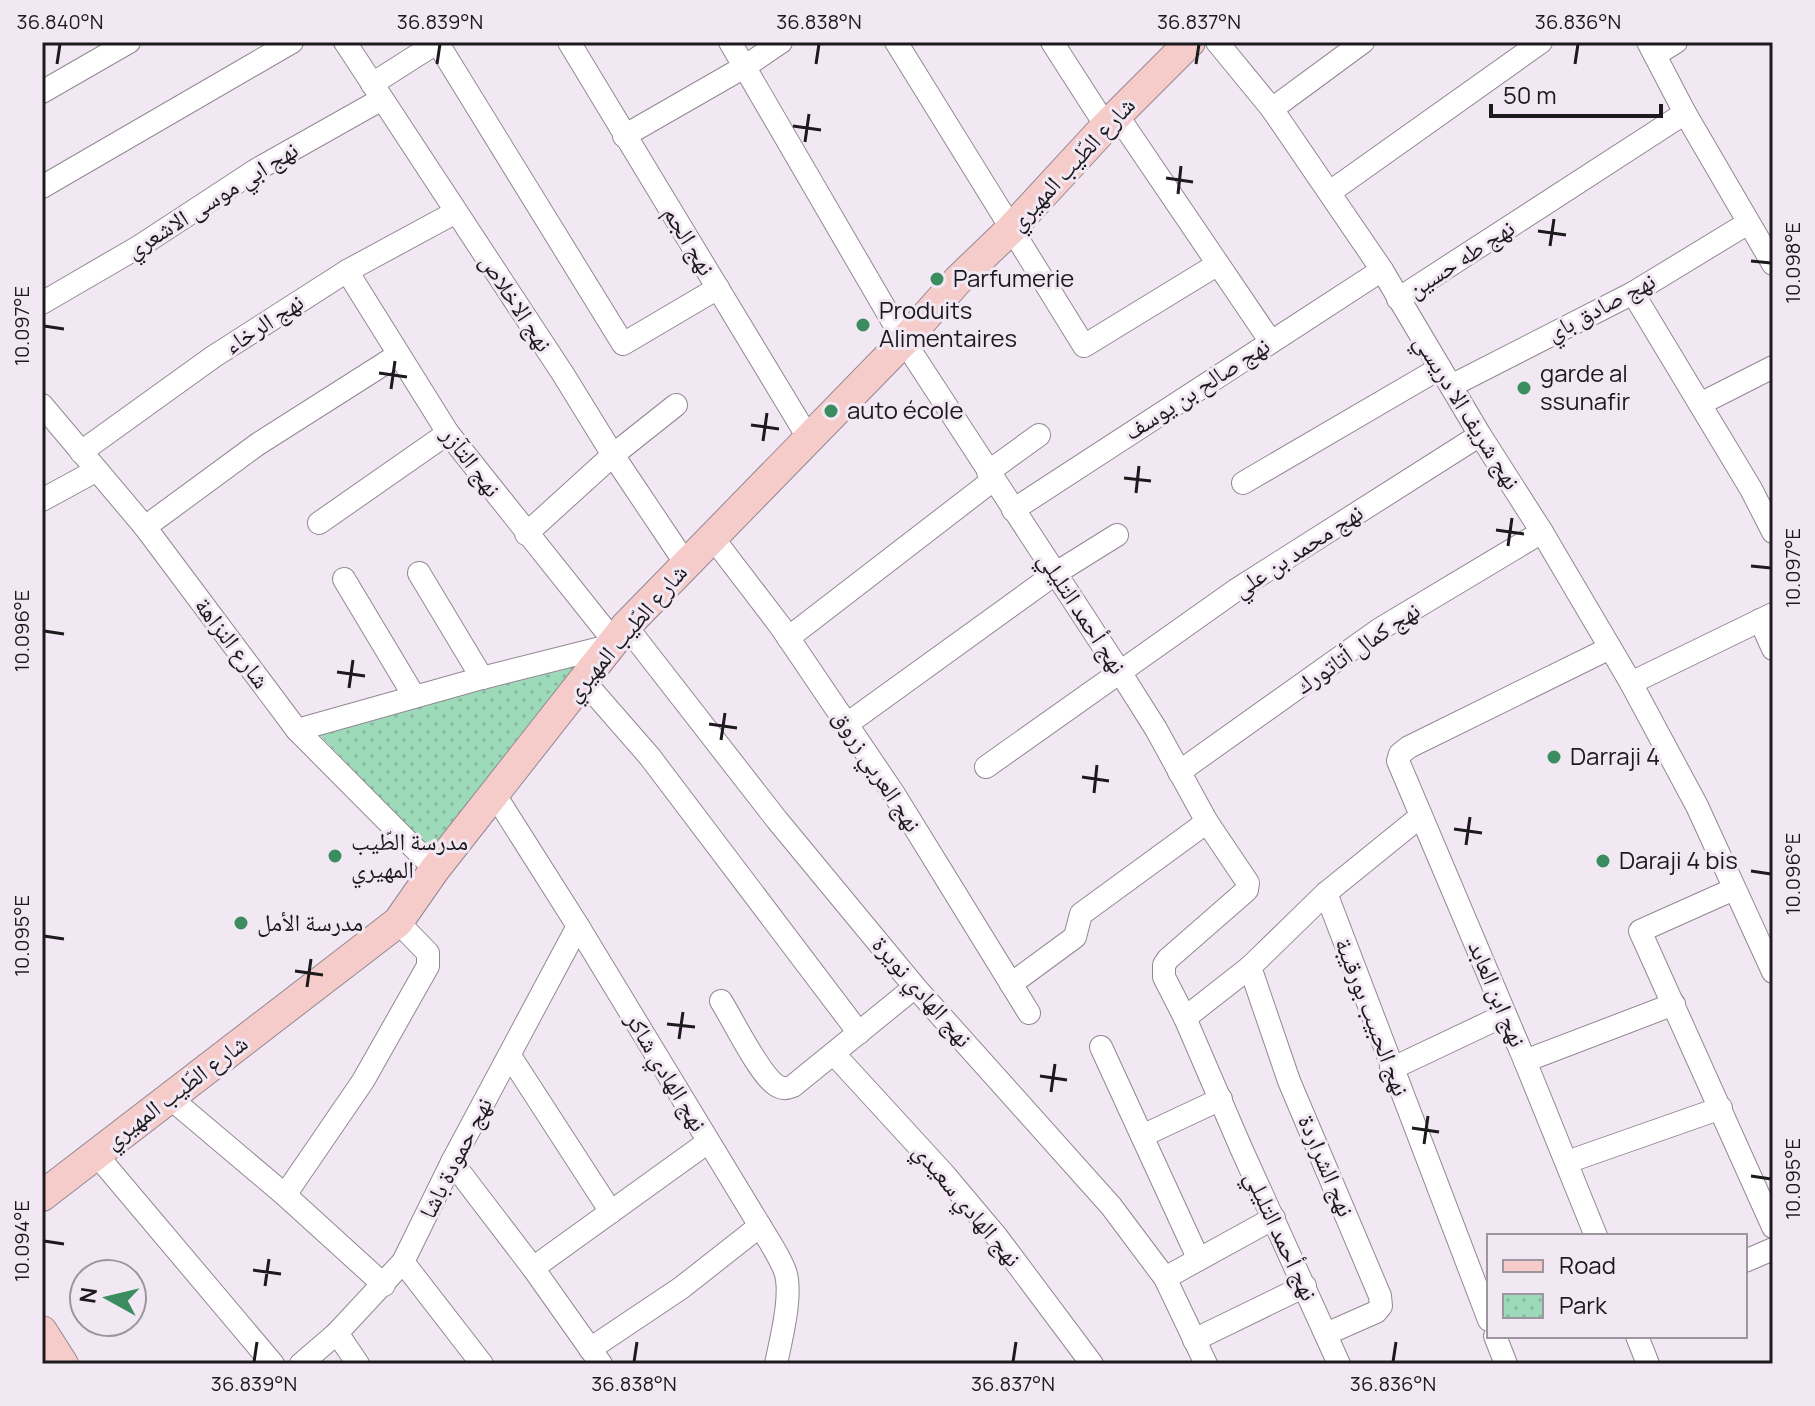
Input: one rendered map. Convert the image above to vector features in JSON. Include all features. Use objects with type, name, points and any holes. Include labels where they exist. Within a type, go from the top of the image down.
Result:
[{"type":"street","points":[[42,92],[129,42]]},
{"type":"street","points":[[42,187],[292,42]]},
{"type":"street","name":"نهج الاخلاص","points":[[345,42],[686,564]]},
{"type":"street","points":[[438,42],[623,344],[718,288]]},
{"type":"street","name":"نهج ابي موسى الاشعري","points":[[42,303],[140,246],[377,92],[438,42]]},
{"type":"street","name":"نهج الجم","points":[[569,42],[809,439]]},
{"type":"street","name":"نهج أحمد التليلي","points":[[730,42],[904,341],[1120,672],[1156,729],[1207,822],[1246,878],[1249,885],[1247,890],[1168,959],[1164,965],[1164,977],[1339,1364]]},
{"type":"street","points":[[624,136],[746,66],[781,42]]},
{"type":"street","points":[[896,42],[1084,346],[1218,264]]},
{"type":"street","points":[[1052,42],[1218,264],[1271,342]]},
{"type":"street","name":"نهج شريف الا دريسي","points":[[1217,42],[1272,109],[1382,270],[1542,532],[1631,683],[1697,806],[1773,972]]},
{"type":"street","points":[[1272,109],[1363,42]]},
{"type":"street","points":[[1330,192],[1541,42]]},
{"type":"street","points":[[1676,42],[1652,48],[1685,113],[1773,264]]},
{"type":"street","name":"شارع الطّيب المهيري","points":[[42,1196],[398,922],[435,869],[616,638],[904,341],[958,280],[1010,230],[1184,44]]},
{"type":"street","name":"نهج طه حسين","points":[[1398,299],[1685,113]]},
{"type":"street","name":"نهج الرخاء","points":[[81,452],[213,357],[347,271],[456,212]]},
{"type":"street","name":"نهج صادق باي","points":[[1243,483],[1445,377],[1633,293],[1748,223]]},
{"type":"street","name":"نهج صالح بن يوسف","points":[[1013,510],[1382,270]]},
{"type":"street","name":"نهج التآزر","points":[[347,271],[448,433],[526,534],[616,638]]},
{"type":"street","points":[[1633,293],[1700,404],[1765,495],[1773,532]]},
{"type":"street","points":[[145,527],[258,444],[398,355]]},
{"type":"street","points":[[1700,404],[1773,367]]},
{"type":"street","points":[[526,534],[613,455],[676,405]]},
{"type":"street","name":"شارع النزاهة","points":[[43,409],[145,527],[297,730],[435,869]]},
{"type":"street","points":[[319,523],[448,433]]},
{"type":"street","points":[[788,638],[1039,435]]},
{"type":"street","name":"نهج محمد بن علي","points":[[986,767],[1236,590],[1480,435]]},
{"type":"street","points":[[42,500],[97,470]]},
{"type":"street","name":"نهج كمال أتاتورك","points":[[1179,772],[1380,629],[1542,532]]},
{"type":"street","points":[[847,724],[1056,573],[1117,535]]},
{"type":"street","name":"نهج العربي زروق","points":[[713,538],[788,638],[894,794],[1029,1013]]},
{"type":"street","points":[[419,573],[482,678]]},
{"type":"street","points":[[344,579],[414,696]]},
{"type":"street","points":[[1631,683],[1766,617],[1773,649]]},
{"type":"street","points":[[297,730],[616,638]]},
{"type":"street","name":"نهج الهادي نويرة","points":[[616,638],[777,820],[915,987],[1111,1206],[1165,1278],[1206,1364]]},
{"type":"street","name":"نهج ابن العابد","points":[[1595,1234],[1400,770],[1400,754],[1610,648]]},
{"type":"street","points":[[582,679],[650,757],[859,1033]]},
{"type":"street","name":"نهج الهادي شاكر","points":[[495,795],[526,865],[578,926],[785,1272],[788,1287],[772,1360]]},
{"type":"street","points":[[1185,1018],[1250,967],[1326,893],[1421,816]]},
{"type":"street","points":[[1011,984],[1075,937],[1078,920],[1084,912],[1207,822]]},
{"type":"street","points":[[1734,889],[1640,931],[1773,1227]]},
{"type":"street","name":"نهج الحبيب بورقيبة","points":[[1326,893],[1487,1315]]},
{"type":"street","points":[[285,1195],[363,1081],[428,966],[428,953],[398,922]]},
{"type":"street","name":"نهج حمودة باشا","points":[[301,1364],[337,1333],[403,1262],[452,1162],[578,926]]},
{"type":"street","name":"نهج الشراردة","points":[[1250,967],[1289,1081],[1380,1296],[1381,1306],[1370,1317],[1326,1334]]},
{"type":"street","points":[[721,1001],[767,1077],[779,1088],[793,1086],[915,987]]},
{"type":"street","points":[[1525,1061],[1674,1004]]},
{"type":"street","points":[[1391,1069],[1505,1015]]},
{"type":"street","points":[[1101,1047],[1198,1258]]},
{"type":"street","name":"نهج الهادي سعيدي","points":[[834,1054],[997,1237],[1092,1364]]},
{"type":"street","points":[[510,1056],[611,1212]]},
{"type":"street","points":[[169,1097],[285,1195],[384,1285]]},
{"type":"street","points":[[1142,1136],[1221,1099]]},
{"type":"street","points":[[1567,1162],[1721,1108]]},
{"type":"street","points":[[533,1268],[708,1142]]},
{"type":"street","points":[[95,1153],[273,1364]]},
{"type":"street","points":[[452,1162],[596,1356],[760,1226]]},
{"type":"street","points":[[1165,1278],[1274,1218]]},
{"type":"street","points":[[1747,1260],[1773,1249]]},
{"type":"street","points":[[403,1262],[482,1364]]},
{"type":"street","points":[[1194,1340],[1305,1286]]},
{"type":"street","points":[[42,1331],[63,1364]]},
{"type":"street","points":[[337,1333],[358,1364]]},
{"type":"street","points":[[1496,1338],[1506,1364]]},
{"type":"street","points":[[1638,1338],[1648,1364]]},
{"type":"green space","points":[[595,651],[435,856],[316,731]]},
{"type":"place","name":"Parfumerie","points":[[937,279]]},
{"type":"place","name":"Produits Alimentaires","points":[[863,325]]},
{"type":"place","name":"garde al ssunafir","points":[[1524,388]]},
{"type":"place","name":"auto école","points":[[831,411]]},
{"type":"place","name":"Darraji 4","points":[[1554,757]]},
{"type":"place","name":"مدرسة الطّيب المهيري","points":[[335,856]]},
{"type":"place","name":"Daraji 4 bis","points":[[1603,861]]},
{"type":"place","name":"مدرسة الأمل","points":[[241,923]]}]
